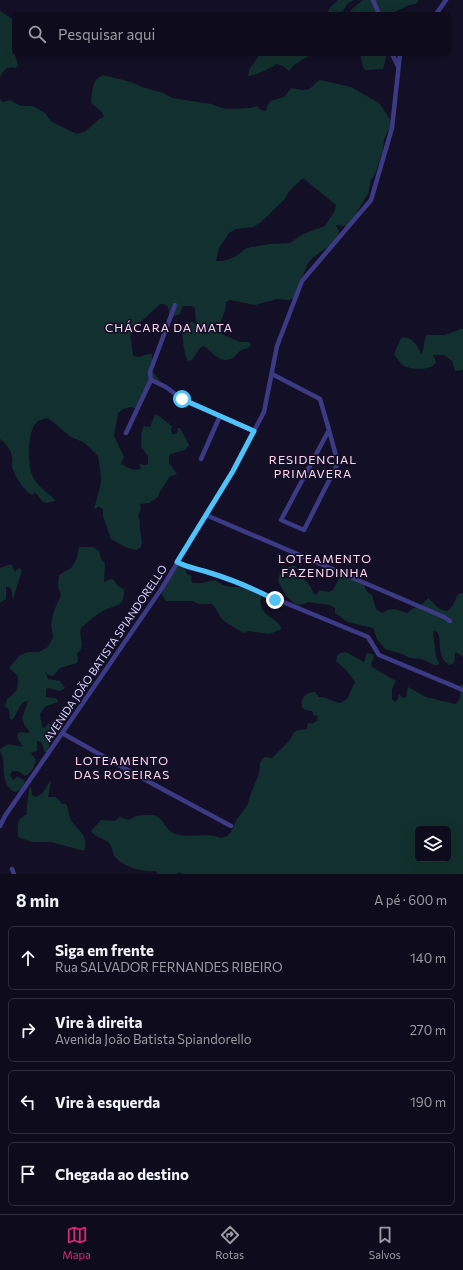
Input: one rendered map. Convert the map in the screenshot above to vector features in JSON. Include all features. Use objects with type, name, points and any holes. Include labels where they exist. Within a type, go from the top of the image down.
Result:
[{"type":"street","points":[[372,0],[378,12]]},
{"type":"street","points":[[437,12],[446,0]]},
{"type":"street","points":[[393,56],[398,66]]},
{"type":"street","name":"AVENIDA JOÃO BATISTA SPIANDORELLO","points":[[0,826],[5,816],[162,588],[233,471],[264,412],[277,346],[302,281],[371,200],[392,128],[400,56]]},
{"type":"street","points":[[126,433],[151,380],[150,372],[176,305]]},
{"type":"street","points":[[272,374],[320,400],[329,430],[338,463],[304,530],[281,520],[329,430]]},
{"type":"street","points":[[151,380],[166,387],[182,399],[254,431]]},
{"type":"street","points":[[201,459],[220,416]]},
{"type":"street","points":[[206,515],[444,617],[450,621]]},
{"type":"street","points":[[177,562],[189,568],[204,571],[242,585],[368,637],[379,655],[463,690]]},
{"type":"street","points":[[62,733],[231,826]]},
{"type":"street","points":[[12,869],[14,874]]},
{"type":"green space","points":[[338,0],[354,0],[348,3],[342,12],[327,12],[331,6]]},
{"type":"green space","points":[[363,0],[419,1],[416,4],[409,5],[394,12],[350,12]]},
{"type":"green space","points":[[0,11],[12,19],[12,56],[15,56],[18,65],[16,68],[6,69],[0,77]]},
{"type":"green space","points":[[259,56],[309,56],[294,65],[289,71],[283,66],[276,64],[263,72],[248,76],[249,70]]},
{"type":"green space","points":[[360,56],[386,56],[383,69],[365,70]]},
{"type":"green space","points":[[103,75],[131,82],[163,93],[172,98],[211,104],[229,109],[258,106],[259,109],[266,111],[268,104],[271,101],[284,97],[291,88],[302,90],[308,89],[320,80],[351,87],[379,103],[392,124],[384,139],[383,150],[375,174],[371,180],[368,194],[352,223],[345,226],[336,225],[339,231],[335,241],[309,262],[295,297],[289,300],[277,299],[255,305],[230,300],[226,302],[225,311],[221,321],[222,334],[240,342],[249,342],[251,345],[249,347],[240,351],[233,358],[222,360],[203,346],[199,349],[192,360],[188,361],[184,349],[182,328],[183,325],[191,322],[196,323],[195,308],[192,306],[183,306],[180,314],[174,316],[170,320],[168,307],[164,304],[160,304],[130,332],[133,355],[140,357],[147,354],[152,354],[152,371],[161,382],[154,381],[147,386],[138,402],[138,409],[130,407],[123,409],[118,413],[114,436],[124,457],[121,463],[128,468],[135,470],[141,469],[139,464],[148,464],[148,456],[141,447],[142,433],[144,426],[150,427],[155,414],[172,426],[172,434],[177,434],[178,428],[180,428],[189,445],[185,450],[169,456],[169,463],[177,474],[169,477],[158,497],[149,503],[140,504],[141,509],[138,516],[142,542],[141,547],[136,550],[127,548],[111,539],[103,516],[103,509],[99,507],[94,509],[101,483],[101,476],[98,456],[88,446],[71,437],[48,418],[42,419],[35,424],[32,429],[29,444],[30,467],[36,482],[55,501],[46,503],[42,501],[37,494],[34,493],[32,495],[29,493],[20,482],[12,467],[11,452],[0,439],[0,99],[3,102],[10,100],[21,106],[33,106],[45,113],[52,122],[77,134],[86,131],[99,119],[104,117],[102,112],[91,103],[93,87],[99,77]],"holes":[[[303,178],[336,205],[335,210],[325,226],[303,234],[290,243],[251,247],[245,249],[235,257],[223,261],[216,261],[219,248],[229,233],[236,229],[253,227],[261,222],[285,199],[289,191]]]},
{"type":"green space","points":[[463,329],[463,370],[455,371],[452,361],[444,355],[433,355],[436,362],[434,365],[431,367],[417,369],[404,366],[394,354],[401,338],[408,338],[414,342],[421,355],[427,335],[445,335]]},
{"type":"green space","points":[[79,547],[93,547],[99,551],[101,559],[105,563],[104,582],[111,579],[114,580],[118,586],[124,589],[123,600],[118,605],[98,614],[81,628],[80,632],[82,644],[77,654],[77,663],[60,668],[53,676],[48,675],[45,671],[48,679],[60,681],[65,688],[60,691],[48,688],[46,689],[46,697],[56,698],[58,701],[46,706],[40,714],[42,727],[44,728],[49,723],[52,726],[49,730],[49,747],[47,752],[45,752],[41,742],[37,741],[37,751],[31,753],[36,760],[32,770],[25,776],[18,771],[12,771],[10,775],[13,780],[17,777],[25,782],[20,790],[15,792],[6,782],[3,758],[0,749],[8,744],[23,747],[17,735],[20,732],[30,732],[25,726],[22,718],[28,701],[21,705],[12,720],[10,719],[9,710],[5,706],[7,699],[15,692],[18,684],[18,676],[10,669],[10,667],[20,655],[29,652],[39,652],[48,647],[53,637],[51,624],[54,611],[61,595],[58,587],[59,575],[71,568],[77,558]]},
{"type":"green space","points":[[11,564],[15,572],[19,568],[22,570],[13,599],[11,589],[6,587],[6,599],[0,603],[0,568]]},
{"type":"green space","points":[[180,564],[187,574],[192,576],[191,580],[193,583],[215,580],[226,586],[244,587],[257,592],[261,596],[261,603],[264,612],[279,624],[282,629],[269,634],[248,631],[244,633],[223,620],[215,607],[211,604],[199,604],[192,601],[166,601],[161,593],[167,576]]},
{"type":"green space","points":[[295,566],[297,568],[292,571],[293,575],[302,577],[310,586],[314,594],[317,595],[319,590],[329,592],[333,590],[341,575],[352,574],[363,582],[367,592],[372,595],[376,609],[382,613],[394,609],[408,613],[428,598],[438,608],[448,611],[453,605],[458,594],[463,593],[463,657],[456,652],[454,663],[449,665],[442,657],[439,635],[434,631],[436,657],[439,663],[438,665],[434,665],[422,659],[410,658],[385,649],[377,639],[373,628],[347,622],[335,613],[335,608],[332,606],[309,602],[300,605],[295,604],[286,596],[278,581],[280,573],[286,579],[287,568]]},
{"type":"green space","points":[[346,652],[364,662],[367,653],[373,654],[374,658],[371,664],[372,667],[396,681],[392,689],[392,699],[395,702],[398,699],[399,694],[403,698],[406,697],[408,687],[426,697],[455,704],[459,698],[460,685],[463,685],[463,874],[182,874],[180,872],[176,874],[157,874],[156,871],[140,870],[129,867],[119,861],[113,854],[109,843],[91,831],[101,820],[115,821],[120,817],[128,820],[137,816],[152,815],[159,818],[169,830],[175,834],[210,835],[221,838],[227,836],[247,806],[259,774],[260,763],[263,758],[272,758],[290,740],[294,732],[307,729],[308,723],[312,724],[318,720],[317,715],[314,716],[312,711],[305,710],[302,707],[304,696],[315,692],[319,697],[324,697],[341,703],[347,699],[355,682],[346,670],[336,661],[337,656],[340,653]]},
{"type":"green space","points":[[50,781],[48,797],[56,797],[62,804],[67,805],[71,820],[84,837],[84,851],[51,842],[32,842],[18,837],[18,823],[23,816],[27,814],[29,788],[31,787],[32,795],[35,797],[42,794]]},
{"type":"district","name":"CHÁCARA DA MATA","points":[[169,327]]},
{"type":"district","name":"RESIDENCIAL PRIMAVERA","points":[[313,466]]},
{"type":"district","name":"LOTEAMENTO FAZENDINHA","points":[[325,565]]},
{"type":"district","name":"LOTEAMENTO DAS ROSEIRAS","points":[[122,767]]},
{"type":"route","points":[[182,399],[254,431],[233,471],[177,562],[189,568],[204,571],[242,585],[275,600]]}]
